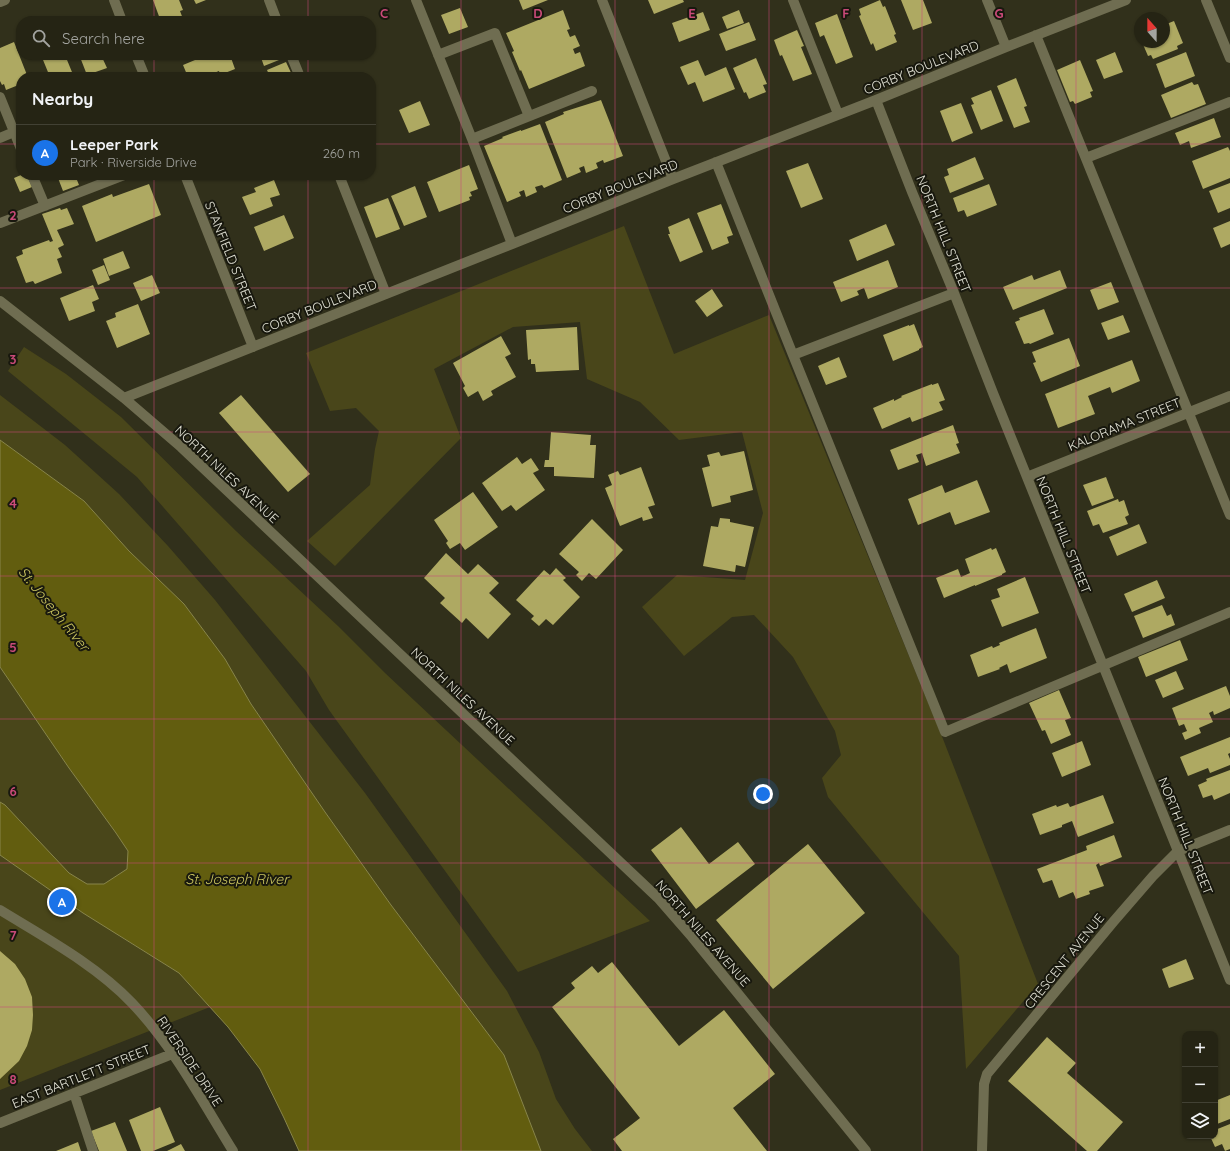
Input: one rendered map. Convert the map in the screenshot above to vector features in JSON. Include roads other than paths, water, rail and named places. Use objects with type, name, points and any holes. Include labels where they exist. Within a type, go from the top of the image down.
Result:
[{"type":"street","points":[[0,2],[5,0]]},
{"type":"street","points":[[114,0],[120,16]]},
{"type":"street","points":[[268,0],[275,16]]},
{"type":"street","points":[[416,0],[472,139],[512,244]]},
{"type":"street","points":[[602,0],[673,178]]},
{"type":"street","points":[[794,0],[838,114]]},
{"type":"street","points":[[988,0],[1006,47]]},
{"type":"street","name":"CORBY BOULEVARD","points":[[124,398],[512,244],[673,178],[876,100],[1126,0]]},
{"type":"street","points":[[1206,0],[1230,58]]},
{"type":"street","points":[[438,55],[495,33],[529,116]]},
{"type":"street","points":[[1036,35],[1230,515]]},
{"type":"street","points":[[138,60],[143,72]]},
{"type":"street","points":[[293,60],[298,72]]},
{"type":"street","points":[[472,139],[592,91]]},
{"type":"street","points":[[0,97],[16,137]]},
{"type":"street","name":"NORTH HILL STREET","points":[[876,100],[1230,980]]},
{"type":"street","points":[[1086,158],[1230,102]]},
{"type":"street","points":[[0,138],[14,132]]},
{"type":"street","points":[[716,162],[945,732],[1230,612]]},
{"type":"street","points":[[34,180],[45,206]]},
{"type":"street","points":[[0,223],[111,180]]},
{"type":"street","name":"STANFIELD STREET","points":[[187,180],[253,347]]},
{"type":"street","points":[[341,180],[386,294]]},
{"type":"street","points":[[793,355],[954,294]]},
{"type":"street","name":"NORTH NILES AVENUE","points":[[0,302],[124,398],[198,464],[658,898],[692,937],[866,1151]]},
{"type":"street","name":"KALORAMA STREET","points":[[1027,477],[1230,396]]},
{"type":"street","name":"CRESCENT AVENUE","points":[[982,1151],[984,1084],[987,1074],[1153,876],[1178,851],[1230,830]]},
{"type":"street","name":"RIVERSIDE DRIVE","points":[[0,910],[74,956],[108,981],[131,1002],[155,1029],[233,1151]]},
{"type":"street","name":"EAST BARTLETT STREET","points":[[0,1123],[172,1054]]},
{"type":"street","points":[[74,1093],[93,1151]]},
{"type":"water","name":"St. Joseph River","points":[[0,440],[84,501],[129,551],[184,604],[225,659],[251,704],[325,812],[391,905],[504,1055],[541,1151],[299,1151],[260,1069],[228,1027],[179,973],[83,913],[0,855],[0,802],[5,805],[69,873],[87,884],[104,884],[127,869],[128,851],[0,667]]},
{"type":"place","name":"Leeper Park","points":[[62,902]]}]
